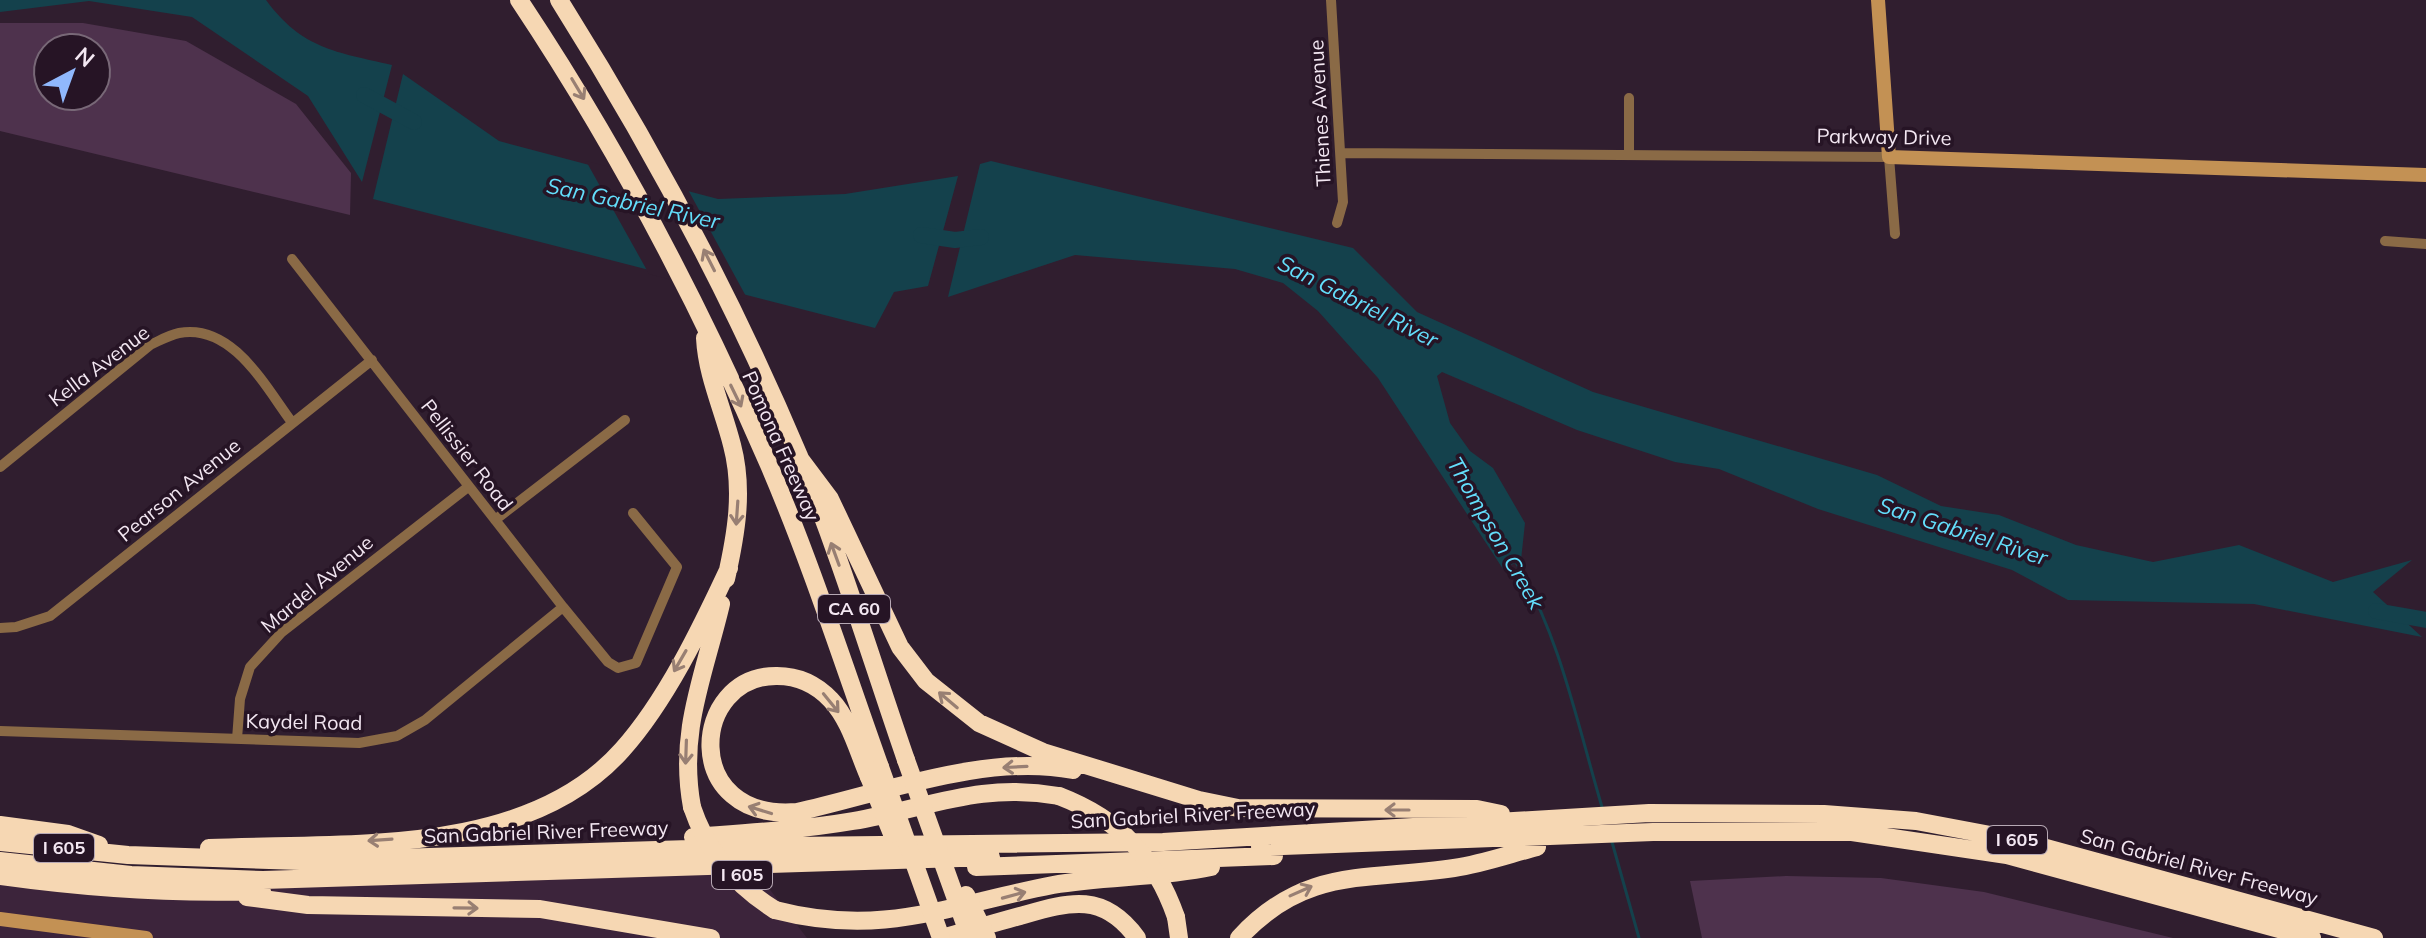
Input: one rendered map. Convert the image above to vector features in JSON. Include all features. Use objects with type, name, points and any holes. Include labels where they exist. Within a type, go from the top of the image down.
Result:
[{"type":"highway","name":"Pomona Freeway","points":[[519,0],[614,150],[769,465],[874,772],[941,938]]},
{"type":"highway","name":"Pomona Freeway","points":[[559,0],[678,201],[743,330],[798,454],[970,938]]},
{"type":"highway","points":[[703,326],[706,363],[734,454],[739,507],[729,568],[687,736],[686,768],[692,807],[718,861],[745,889],[775,910],[815,925],[865,930],[901,925],[1051,886],[1184,873],[1263,856]]},
{"type":"highway","points":[[798,454],[830,499],[881,613],[900,647],[926,681],[979,723],[1013,740],[1147,785]]},
{"type":"highway","points":[[160,857],[194,848],[384,840],[459,833],[535,813],[592,779],[629,742],[707,614],[729,568]]},
{"type":"highway","points":[[874,772],[834,703],[806,681],[772,676],[755,679],[740,687],[717,714],[710,748],[720,782],[745,805],[774,814],[797,812],[945,777],[1018,766],[1064,768],[1238,808],[1477,809],[1530,819]]},
{"type":"highway","points":[[543,855],[840,823],[985,791],[1017,790],[1059,796],[1101,815],[1132,840],[1155,869],[1176,917],[1179,938]]},
{"type":"highway","points":[[923,807],[987,938]]},
{"type":"highway","name":"San Gabriel River Freeway","points":[[0,842],[128,855],[300,861],[823,846],[1163,842],[1530,819],[1555,832],[1652,828],[1824,814],[1916,821],[2017,840],[2374,938]]},
{"type":"highway","points":[[1652,828],[1790,823],[1933,836],[2056,860],[2333,938]]},
{"type":"highway","points":[[0,825],[68,834],[128,855]]},
{"type":"highway","points":[[1652,828],[1805,830],[1959,847],[2068,870],[2312,938]]},
{"type":"highway","name":"San Gabriel River Freeway","points":[[0,876],[51,883],[221,893],[1537,847],[1555,832],[1652,828],[1950,855],[2059,877],[2273,938]]},
{"type":"highway","points":[[1320,831],[1349,837],[1555,832]]},
{"type":"highway","points":[[0,861],[144,876],[312,880],[763,867],[1555,832]]},
{"type":"highway","points":[[0,854],[148,870],[320,874],[800,855],[823,846]]},
{"type":"highway","points":[[1239,938],[1272,906],[1318,884],[1366,875],[1455,868],[1537,847]]},
{"type":"highway","points":[[221,893],[308,905],[540,909],[711,938]]},
{"type":"highway","points":[[941,938],[1071,902],[1096,905],[1112,913],[1137,938]]},
{"type":"highway","points":[[659,931],[678,938]]},
{"type":"street","name":"Thienes Avenue","points":[[1331,0],[1343,202],[1337,223]]},
{"type":"street","points":[[1878,0],[1895,234]]},
{"type":"street","points":[[1629,98],[1629,155]]},
{"type":"street","name":"Parkway Drive","points":[[1341,153],[1889,157],[2426,175]]},
{"type":"street","points":[[2385,241],[2426,244]]},
{"type":"street","name":"Pellissier Road","points":[[292,259],[563,607],[608,662],[618,668],[636,663],[677,567],[633,513]]},
{"type":"street","name":"Kella Avenue","points":[[0,467],[150,345],[177,333],[199,332],[239,353],[291,421]]},
{"type":"street","name":"Pearson Avenue","points":[[0,628],[16,627],[50,616],[291,421],[372,360]]},
{"type":"street","points":[[495,520],[625,420]]},
{"type":"street","name":"Mardel Avenue","points":[[237,739],[240,699],[250,667],[282,632],[468,487]]},
{"type":"street","name":"Kaydel Road","points":[[0,731],[359,743],[397,736],[425,720],[563,607]]},
{"type":"street","points":[[0,919],[146,938]]},
{"type":"shaded area","points":[[0,23],[83,23],[186,41],[296,104],[351,173],[350,215],[0,131]]},
{"type":"shaded area","points":[[0,858],[175,872],[751,865],[807,938],[0,938]]},
{"type":"shaded area","points":[[1786,876],[1881,878],[1984,892],[2173,938],[1702,938],[1690,881]]},
{"type":"water","points":[[0,0],[266,0],[279,16],[307,39],[337,52],[392,65],[362,182],[308,96],[192,17],[89,1],[0,12]]},
{"type":"water","points":[[403,74],[499,141],[718,199],[845,194],[958,176],[928,286],[894,292],[875,328],[373,199]]},
{"type":"water","points":[[991,161],[1353,248],[1417,312],[1593,392],[1877,475],[1941,506],[1999,515],[2076,545],[2153,562],[2239,545],[2333,582],[2412,560],[2373,592],[2422,637],[2254,604],[2068,600],[2012,570],[1818,509],[1719,469],[1675,462],[1577,430],[1442,372],[1437,376],[1450,423],[1470,451],[1493,468],[1525,523],[1521,560],[1503,569],[1378,378],[1318,311],[1283,283],[1235,269],[1075,255],[948,297],[980,164]]},
{"type":"pier","points":[[586,161],[686,186],[748,300],[649,274]]},
{"type":"waterway","name":"San Gabriel River","points":[[364,95],[414,122]]},
{"type":"waterway","name":"San Gabriel River","points":[[921,235],[955,240],[981,237]]},
{"type":"waterway","name":"Thompson Creek","points":[[1514,559],[1544,618],[1602,807]]},
{"type":"waterway","name":"San Gabriel River","points":[[2376,611],[2426,620]]},
{"type":"waterway","name":"Thompson Creek","points":[[1612,842],[1639,938]]}]
